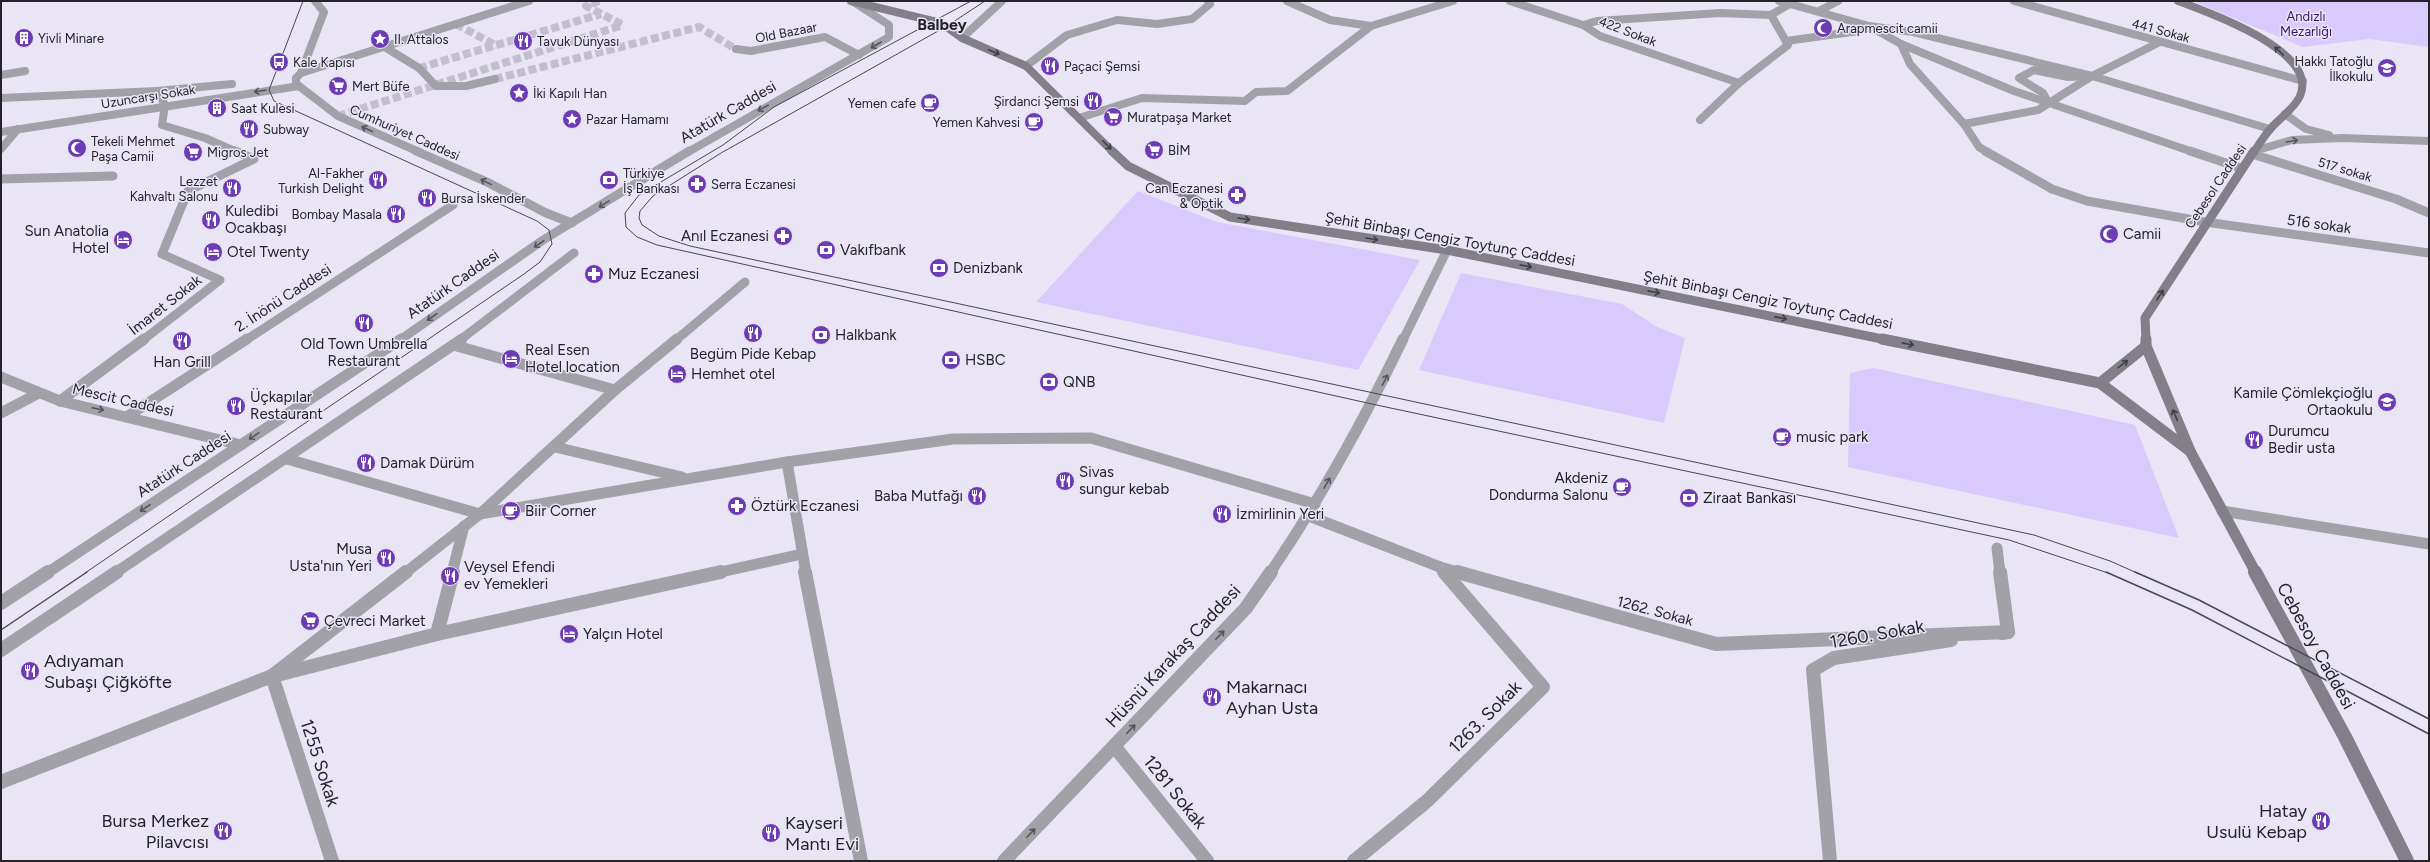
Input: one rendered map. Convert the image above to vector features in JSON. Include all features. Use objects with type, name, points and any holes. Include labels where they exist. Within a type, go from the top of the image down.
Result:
[{"type":"main road","points":[[2178,1],[2268,40],[2294,64],[2302,81]]},
{"type":"main road","name":"Şehit Binbaşı Cengiz Toytunç Caddesi","points":[[853,2],[941,23],[962,38],[1026,66],[1128,166],[1230,217],[1447,250],[2100,382],[2190,450]]},
{"type":"main road","name":"Cebesol Caddesi","points":[[2190,450],[2146,346],[2145,318],[2205,222],[2241,168],[2270,129],[2298,100],[2302,81]]},
{"type":"main road","points":[[2100,382],[2146,346]]},
{"type":"main road","name":"Cebesoy Caddesi","points":[[2190,450],[2345,737],[2407,861]]},
{"type":"street","points":[[299,86],[296,84],[296,78],[301,73],[324,12],[315,1]]},
{"type":"street","points":[[301,73],[529,1]]},
{"type":"street","points":[[962,38],[1002,1]]},
{"type":"street","points":[[1026,66],[1067,35],[1117,20],[1157,24],[1192,18],[1210,4],[1208,1]]},
{"type":"street","points":[[1287,1],[1330,20],[1371,26]]},
{"type":"street","points":[[1079,118],[1142,98],[1245,101],[1256,92],[1287,91],[1371,26],[1453,1]]},
{"type":"street","name":"422 Sokak","points":[[1510,1],[1583,25],[1600,36],[1739,83]]},
{"type":"street","points":[[1779,1],[1791,2],[1869,26],[1912,32],[2092,76],[2270,129]]},
{"type":"street","points":[[1819,11],[1838,1]]},
{"type":"street","name":"441 Sokak","points":[[2014,1],[2302,81]]},
{"type":"street","name":"Atatürk Caddesi","points":[[1,603],[241,445],[572,223],[715,135],[889,37],[889,25],[853,2]]},
{"type":"street","points":[[1583,25],[1597,21],[1720,13],[1771,15],[1791,2]]},
{"type":"street","points":[[1700,120],[1739,83],[1788,45],[1771,15]]},
{"type":"street","points":[[1786,40],[1859,31],[1869,26]]},
{"type":"street","points":[[1869,26],[1901,44],[1948,65],[2048,102],[2241,168]]},
{"type":"street","name":"Old Bazaar","points":[[736,49],[751,51],[825,37],[859,55]]},
{"type":"street","points":[[1964,124],[2038,110],[2048,102],[2092,76],[2160,42]]},
{"type":"street","name":"516 sokak","points":[[1901,44],[1910,64],[1964,124],[1979,147],[2052,189],[2087,201],[2205,222],[2429,253]]},
{"type":"street","points":[[383,46],[419,68],[436,86],[466,86],[495,79]]},
{"type":"street","points":[[2048,102],[2044,93],[2019,78],[2034,70],[2068,77],[2092,76]]},
{"type":"street","points":[[1,75],[25,71]]},
{"type":"street","points":[[1,98],[157,91],[232,84]]},
{"type":"street","name":"Cumhuriyet Caddesi","points":[[299,86],[338,116],[486,182],[546,213],[572,223]]},
{"type":"street","name":"Uzuncarşı Sokak","points":[[1,132],[165,104],[299,86]]},
{"type":"street","points":[[157,91],[165,104]]},
{"type":"street","name":"İmaret Sokak","points":[[60,401],[158,329],[220,280],[162,254],[188,190],[254,159],[205,138],[162,125],[165,104]]},
{"type":"street","points":[[2285,114],[2306,128],[2342,138]]},
{"type":"street","points":[[1,149],[18,129]]},
{"type":"street","points":[[2253,152],[2292,140],[2342,138],[2429,141]]},
{"type":"street","name":"517 sokak","points":[[2253,152],[2396,199],[2429,213]]},
{"type":"street","points":[[1,179],[114,176]]},
{"type":"street","name":"2. İnönü Caddesi","points":[[128,416],[454,205]]},
{"type":"street","name":"Hüsnü Karakaş Caddesi","points":[[1004,861],[1246,608],[1309,516],[1367,414],[1447,250]]},
{"type":"street","points":[[1,650],[287,459],[453,345],[574,253]]},
{"type":"street","points":[[272,676],[480,514],[555,447],[615,390],[745,282]]},
{"type":"street","points":[[453,345],[615,390]]},
{"type":"street","name":"Mescit Caddesi","points":[[1,377],[60,401],[128,416],[241,445]]},
{"type":"street","points":[[1,414],[39,393]]},
{"type":"street","points":[[287,459],[480,514],[787,462],[953,439],[1091,438],[1315,504]]},
{"type":"street","points":[[555,447],[688,479]]},
{"type":"street","points":[[787,462],[802,554],[861,861]]},
{"type":"street","points":[[2222,511],[2429,544]]},
{"type":"street","name":"1262. Sokak","points":[[1309,516],[1440,567],[1716,644],[2008,632]]},
{"type":"street","points":[[437,634],[464,526]]},
{"type":"street","points":[[1997,548],[2008,632]]},
{"type":"street","points":[[1,782],[272,676],[437,634],[802,554]]},
{"type":"street","name":"1263. Sokak","points":[[1354,861],[1427,801],[1543,687],[1440,567]]},
{"type":"street","name":"1260. Sokak","points":[[1830,861],[1813,670],[1834,658],[2008,632]]},
{"type":"street","name":"1255 Sokak","points":[[272,676],[332,861]]},
{"type":"street","name":"1281 Sokak","points":[[1114,746],[1207,861]]},
{"type":"green space","name":"Andızlı Mezarlığı","points":[[2193,1],[2429,1],[2429,47],[2369,39],[2303,47]]},
{"type":"green space","points":[[1138,191],[1217,222],[1420,260],[1358,370],[1036,302]]},
{"type":"green space","points":[[1461,273],[1622,304],[1657,327],[1685,338],[1664,423],[1419,370]]},
{"type":"green space","points":[[1873,368],[2135,425],[2179,538],[1848,467],[1850,373]]},
{"type":"tunnel","points":[[338,116],[623,25],[586,6],[599,1]]},
{"type":"tunnel","points":[[496,45],[601,14]]},
{"type":"tunnel","points":[[456,24],[496,45]]},
{"type":"tunnel","points":[[495,79],[699,27],[736,49]]},
{"type":"tunnel","points":[[419,68],[496,45]]},
{"type":"tram line","points":[[85,573],[524,274],[540,262],[552,244],[549,230],[537,221],[274,101],[269,90],[303,1]]},
{"type":"tram line","points":[[971,1],[774,107],[723,145],[639,195],[625,213],[626,227],[637,237],[657,245],[1372,404],[2009,540],[2108,573]]},
{"type":"tram line","points":[[985,1],[947,26],[721,153],[653,196],[640,211],[639,218],[642,225],[659,236],[690,246],[2034,535],[2110,561],[2137,573]]},
{"type":"tram line","points":[[1,630],[87,572]]},
{"type":"tram line","points":[[2106,572],[2192,610],[2429,734]]},
{"type":"tram line","points":[[2135,572],[2199,600],[2429,719]]},
{"type":"place","name":"Arapmescit camii","points":[[1823,28]]},
{"type":"place","name":"Yivli Minare","points":[[24,38]]},
{"type":"place","name":"II. Attalos","points":[[380,39]]},
{"type":"place","name":"Tavuk Dünyası","points":[[523,41]]},
{"type":"place","name":"Kale Kapısı","points":[[279,62]]},
{"type":"place","name":"Paçaci Şemsi","points":[[1050,66]]},
{"type":"place","name":"Hakkı Tatoğlu İlkokulu","points":[[2387,68]]},
{"type":"place","name":"Mert Büfe","points":[[338,86]]},
{"type":"place","name":"İki Kapılı Han","points":[[519,93]]},
{"type":"place","name":"Şirdanci Şemsi","points":[[1093,101]]},
{"type":"place","name":"Yemen cafe","points":[[930,103]]},
{"type":"place","name":"Saat Kulesi","points":[[217,108]]},
{"type":"place","name":"Muratpaşa Market","points":[[1113,117]]},
{"type":"place","name":"Pazar Hamamı","points":[[572,119]]},
{"type":"place","name":"Yemen Kahvesi","points":[[1034,122]]},
{"type":"place","name":"Subway","points":[[249,129]]},
{"type":"place","name":"Tekeli Mehmet Paşa Camii","points":[[77,148]]},
{"type":"place","name":"BİM","points":[[1154,150]]},
{"type":"place","name":"Migros Jet","points":[[193,152]]},
{"type":"place","name":"Al-Fakher Turkish Delight","points":[[378,180]]},
{"type":"place","name":"Türkiye İş Bankası","points":[[609,180]]},
{"type":"place","name":"Serra Eczanesi","points":[[697,184]]},
{"type":"place","name":"Lezzet Kahvaltı Salonu","points":[[232,188]]},
{"type":"place","name":"Can Eczanesi & Optik","points":[[1237,195]]},
{"type":"place","name":"Bursa İskender","points":[[427,198]]},
{"type":"place","name":"Bombay Masala","points":[[396,214]]},
{"type":"place","name":"Kuledibi Ocakbaşı","points":[[211,220]]},
{"type":"place","name":"Camii","points":[[2109,234]]},
{"type":"place","name":"Anıl Eczanesi","points":[[783,236]]},
{"type":"place","name":"Sun Anatolia Hotel","points":[[123,240]]},
{"type":"place","name":"Vakıfbank","points":[[826,250]]},
{"type":"place","name":"Otel Twenty","points":[[213,252]]},
{"type":"place","name":"Denizbank","points":[[939,268]]},
{"type":"place","name":"Muz Eczanesi","points":[[594,274]]},
{"type":"place","name":"Old Town Umbrella Restaurant","points":[[364,323]]},
{"type":"place","name":"Begüm Pide Kebap","points":[[753,333]]},
{"type":"place","name":"Halkbank","points":[[821,335]]},
{"type":"place","name":"Han Grill","points":[[182,341]]},
{"type":"place","name":"Real Esen Hotel location","points":[[511,359]]},
{"type":"place","name":"HSBC","points":[[951,360]]},
{"type":"place","name":"Hemhet otel","points":[[677,374]]},
{"type":"place","name":"QNB","points":[[1049,382]]},
{"type":"place","name":"Kamile Çömlekçioğlu Ortaokulu","points":[[2387,402]]},
{"type":"place","name":"Üçkapılar Restaurant","points":[[236,406]]},
{"type":"place","name":"music park","points":[[1782,437]]},
{"type":"place","name":"Durumcu Bedir usta","points":[[2254,440]]},
{"type":"place","name":"Damak Dürüm","points":[[366,463]]},
{"type":"place","name":"Sivas sungur kebab","points":[[1065,481]]},
{"type":"place","name":"Akdeniz Dondurma Salonu","points":[[1622,487]]},
{"type":"place","name":"Baba Mutfağı","points":[[977,496]]},
{"type":"place","name":"Ziraat Bankası","points":[[1689,498]]},
{"type":"place","name":"Öztürk Eczanesi","points":[[737,506]]},
{"type":"place","name":"Biir Corner","points":[[511,511]]},
{"type":"place","name":"İzmirlinin Yeri","points":[[1222,514]]},
{"type":"place","name":"Musa Usta'nın Yeri","points":[[386,558]]},
{"type":"place","name":"Veysel Efendi ev Yemekleri","points":[[450,576]]},
{"type":"place","name":"Çevreci Market","points":[[310,621]]},
{"type":"place","name":"Yalçın Hotel","points":[[569,634]]},
{"type":"place","name":"Adıyaman Subaşı Çiğköfte","points":[[30,671]]},
{"type":"place","name":"Makarnacı Ayhan Usta","points":[[1212,697]]},
{"type":"place","name":"Hatay Usulü Kebap","points":[[2321,821]]},
{"type":"place","name":"Bursa Merkez Pilavcısı","points":[[223,831]]},
{"type":"place","name":"Kayseri Mantı Evi","points":[[771,833]]},
{"type":"district","name":"Balbey","points":[[942,24]]}]
